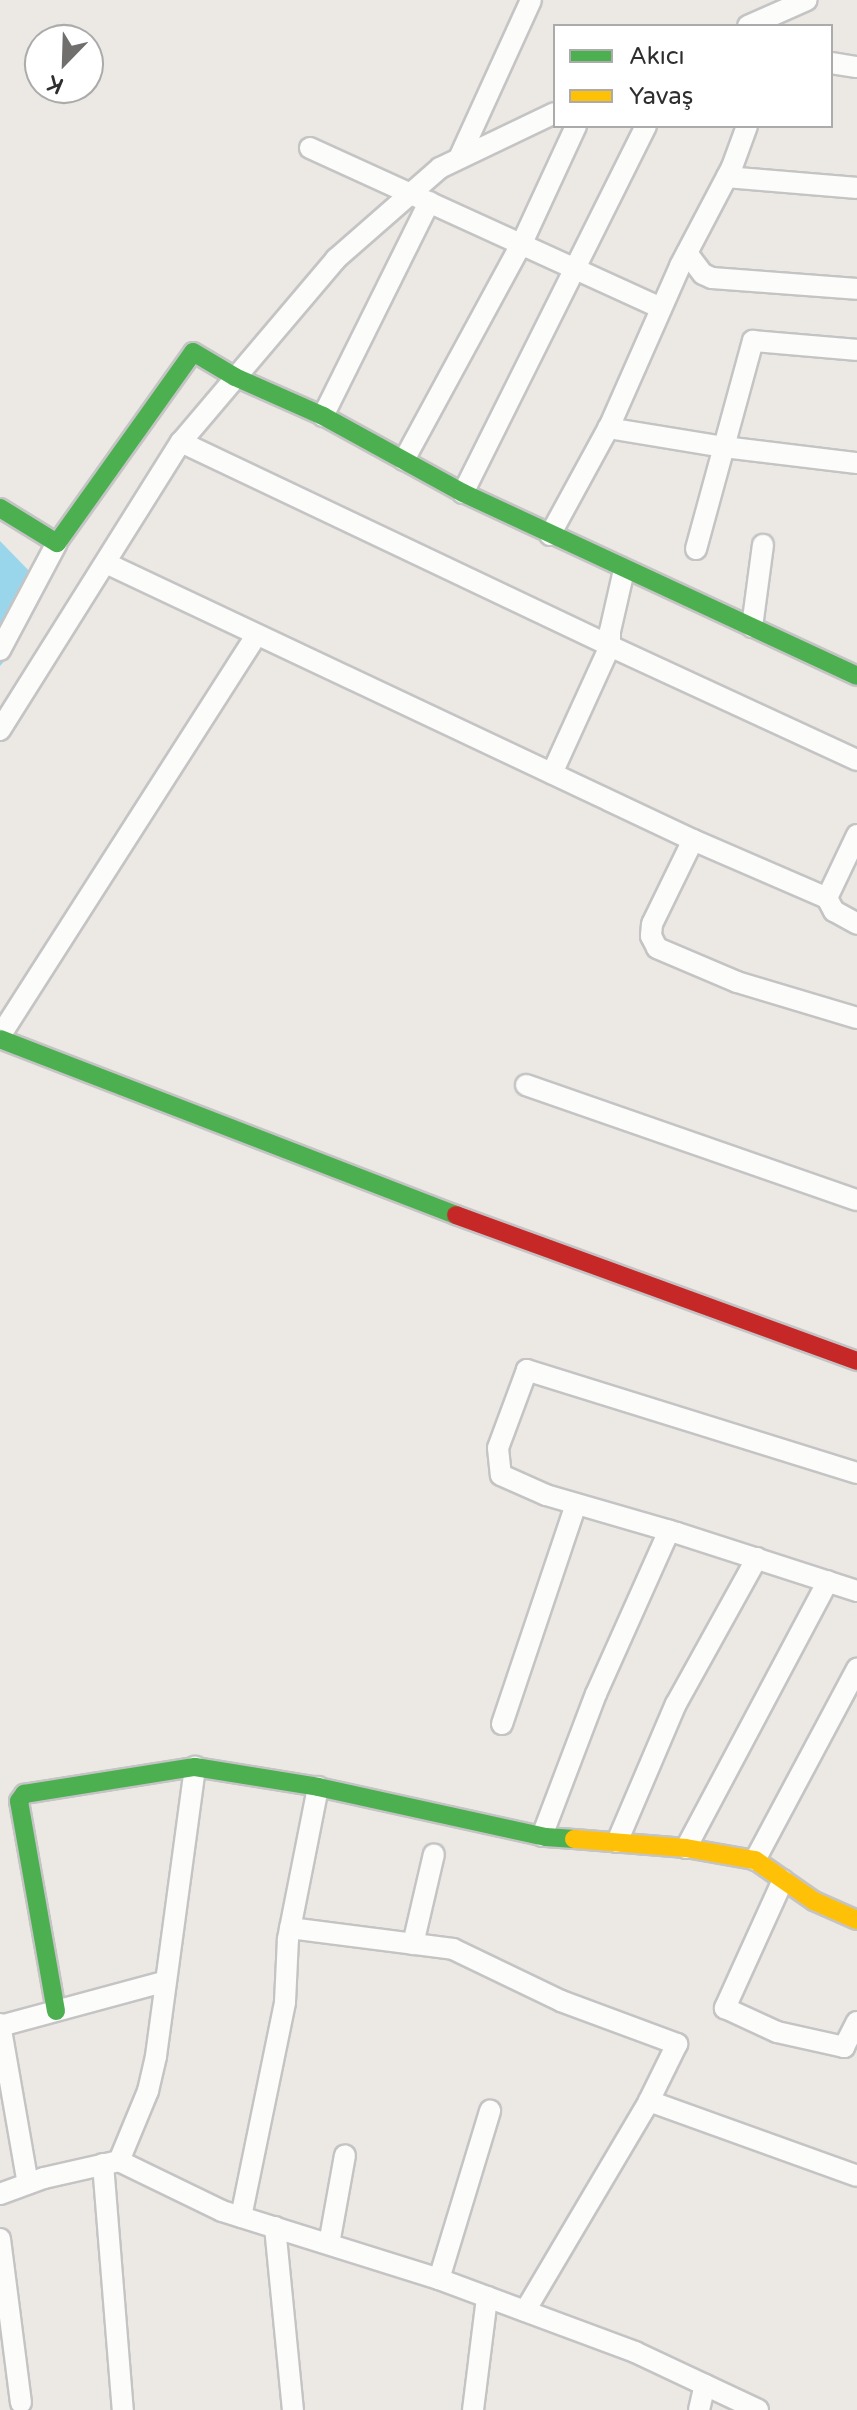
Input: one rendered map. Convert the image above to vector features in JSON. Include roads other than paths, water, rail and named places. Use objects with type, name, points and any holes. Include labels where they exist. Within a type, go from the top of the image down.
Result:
[{"type":"street","points":[[460,156],[531,0]]},
{"type":"street","points":[[756,24],[784,17],[807,0]]},
{"type":"street","points":[[833,63],[857,67]]},
{"type":"street","points":[[0,730],[108,564],[181,442],[336,259],[410,193],[460,156],[553,114]]},
{"type":"street","points":[[404,460],[522,243],[575,128]]},
{"type":"street","points":[[463,493],[645,128]]},
{"type":"street","points":[[550,535],[608,428],[687,253],[727,177],[746,128]]},
{"type":"street","points":[[310,148],[661,308]]},
{"type":"street","points":[[727,177],[857,188]]},
{"type":"street","points":[[323,416],[429,202]]},
{"type":"street","points":[[687,253],[703,274],[712,278],[857,289]]},
{"type":"street","points":[[696,549],[753,341],[857,350]]},
{"type":"street","points":[[0,650],[57,543],[193,352],[235,377],[323,416],[463,493],[857,676]]},
{"type":"street","points":[[608,428],[724,447],[857,463]]},
{"type":"street","points":[[181,442],[857,760]]},
{"type":"street","points":[[0,508],[57,543]]},
{"type":"street","points":[[752,627],[763,545]]},
{"type":"street","points":[[108,564],[693,840],[827,898],[834,911],[857,924]]},
{"type":"street","points":[[552,773],[610,646],[610,631],[624,570]]},
{"type":"street","points":[[256,635],[0,1038],[416,1200],[857,1361]]},
{"type":"street","points":[[693,840],[652,924],[651,936],[657,948],[737,982],[857,1018]]},
{"type":"street","points":[[827,898],[855,845]]},
{"type":"street","points":[[526,1085],[857,1200]]},
{"type":"street","points":[[857,1473],[527,1370],[498,1448],[501,1475],[576,1504],[857,1591]]},
{"type":"street","points":[[502,1724],[576,1504]]},
{"type":"street","points":[[542,1836],[596,1694],[669,1531]]},
{"type":"street","points":[[617,1842],[676,1704],[757,1558]]},
{"type":"street","points":[[686,1848],[828,1581]]},
{"type":"street","points":[[755,1860],[857,1669]]},
{"type":"street","points":[[123,2410],[111,2162],[148,2091],[156,2056],[163,1982],[195,1767]]},
{"type":"street","points":[[56,2011],[19,1801],[24,1794],[195,1767],[318,1787],[542,1836],[686,1848],[755,1860],[814,1901],[857,1920]]},
{"type":"street","points":[[241,2217],[285,2002],[290,1928],[318,1787]]},
{"type":"street","points":[[413,1944],[434,1854]]},
{"type":"street","points":[[783,1880],[725,2008],[777,2032],[844,2047],[857,2022]]},
{"type":"street","points":[[290,1928],[453,1949],[561,2001],[677,2044],[649,2101],[525,2311]]},
{"type":"street","points":[[28,2184],[0,2025],[163,1982]]},
{"type":"street","points":[[649,2101],[857,2176]]},
{"type":"street","points":[[439,2279],[490,2111]]},
{"type":"street","points":[[329,2244],[345,2155]]},
{"type":"street","points":[[0,2194],[111,2162],[241,2217],[439,2279],[635,2352],[758,2410]]},
{"type":"street","points":[[275,2227],[293,2410]]},
{"type":"street","points":[[0,2239],[21,2403]]},
{"type":"street","points":[[473,2410],[487,2297]]},
{"type":"street","points":[[699,2410],[705,2385]]},
{"type":"water","points":[[0,541],[34,576],[10,655],[0,666]]}]
